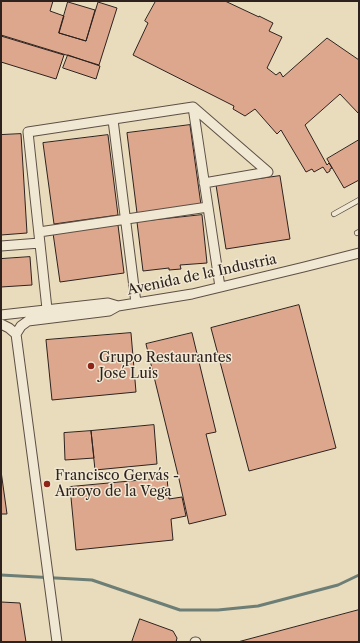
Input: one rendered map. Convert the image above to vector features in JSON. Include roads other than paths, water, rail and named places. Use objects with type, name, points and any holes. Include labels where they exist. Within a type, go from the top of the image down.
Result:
[{"type":"street","points":[[48,309],[28,132],[193,107]]},
{"type":"street","points":[[193,107],[220,287]]},
{"type":"street","points":[[193,107],[268,172],[204,183]]},
{"type":"street","points":[[112,120],[136,303]]},
{"type":"street","points":[[39,232],[208,207]]},
{"type":"street","points":[[1,246],[40,243]]},
{"type":"street","name":"Avenida de la Industria","points":[[1,315],[108,303],[118,306],[192,294],[359,253]]},
{"type":"street","points":[[57,642],[16,334],[21,326],[28,321],[109,311],[118,306]]},
{"type":"street","points":[[1,324],[16,334]]},
{"type":"lane","points":[[334,214],[359,200]]},
{"type":"waterway","points":[[1,575],[92,580],[180,610],[218,610],[258,606],[338,585],[359,575]]},
{"type":"place","name":"Grupo Restaurantes José Luis","points":[[91,366]]},
{"type":"place","name":"Francisco Gervás - Arroyo de la Vega","points":[[47,484]]}]
